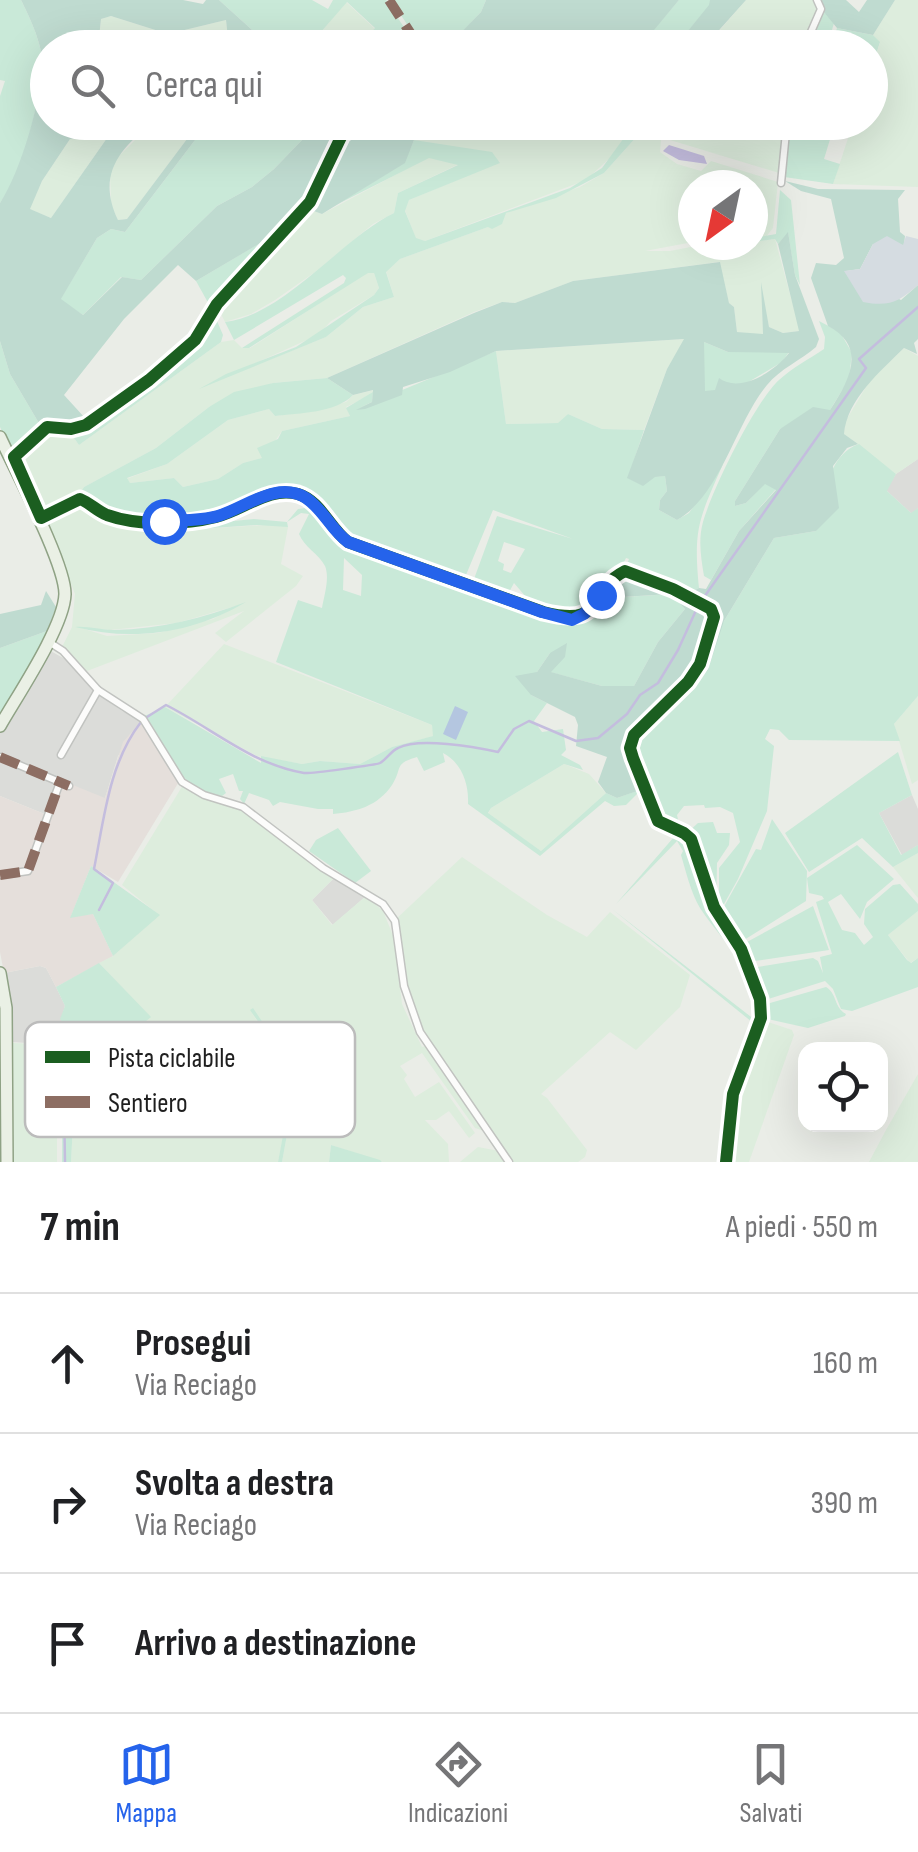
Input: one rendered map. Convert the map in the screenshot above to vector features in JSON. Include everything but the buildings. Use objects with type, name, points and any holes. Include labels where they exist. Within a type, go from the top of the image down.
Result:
[{"type":"main road","points":[[0,437],[39,518],[65,596],[48,642],[0,726]]},
{"type":"main road","points":[[0,972],[6,1008],[7,1162]]},
{"type":"street","points":[[812,30],[822,9],[817,0]]},
{"type":"street","points":[[781,183],[785,140]]},
{"type":"street","points":[[39,518],[80,499],[102,514],[124,519],[213,518],[272,493],[284,492],[308,499],[336,534],[348,542],[542,612],[572,620],[584,614],[615,576],[625,571],[711,609]]},
{"type":"street","points":[[48,642],[63,651],[98,690],[149,725],[182,782],[242,807],[323,868],[383,904],[397,928],[408,1005],[420,1032],[510,1162]]},
{"type":"street","points":[[60,756],[98,690]]},
{"type":"street","points":[[0,757],[65,784],[28,871],[0,875]]},
{"type":"street","points":[[684,833],[694,848],[714,907],[741,948],[760,998],[760,1018],[733,1094],[726,1162]]},
{"type":"shaded area","points":[[669,145],[704,156],[707,164],[679,160],[663,151]]},
{"type":"shaded area","points":[[887,236],[903,245],[906,236],[918,239],[918,285],[893,302],[863,302],[844,271],[860,269],[873,244]]},
{"type":"shaded area","points":[[918,459],[918,508],[912,514],[886,490],[896,474]]},
{"type":"shaded area","points":[[47,649],[65,659],[95,692],[142,720],[118,756],[105,798],[47,815],[0,796],[0,731]]},
{"type":"shaded area","points":[[455,706],[468,712],[456,740],[443,734]]},
{"type":"shaded area","points":[[142,720],[180,780],[118,882],[91,866],[71,916],[93,914],[113,956],[56,987],[46,968],[40,966],[4,973],[0,952],[0,796],[47,815],[58,779],[105,798],[123,742]]},
{"type":"shaded area","points":[[912,795],[918,809],[918,845],[902,855],[879,813]]},
{"type":"shaded area","points":[[335,877],[366,896],[333,925],[312,900]]},
{"type":"shaded area","points":[[46,968],[65,1006],[63,1022],[25,1022],[25,1043],[11,1042],[10,995],[4,973]]},
{"type":"green space","points":[[0,0],[21,0],[34,30],[30,30],[30,130],[16,174],[0,203],[0,96],[5,81],[0,80]]},
{"type":"green space","points":[[21,0],[183,0],[203,4],[206,0],[219,0],[252,30],[227,30],[226,20],[185,30],[155,30],[111,16],[101,19],[100,30],[34,30]]},
{"type":"green space","points":[[219,0],[312,0],[328,9],[333,0],[386,0],[406,30],[373,30],[347,2],[323,30],[252,30]]},
{"type":"green space","points":[[391,0],[486,0],[481,12],[464,30],[411,30]]},
{"type":"green space","points":[[486,0],[679,0],[654,30],[464,30],[481,12]]},
{"type":"green space","points":[[679,0],[710,0],[689,30],[653,30]]},
{"type":"green space","points":[[710,0],[746,0],[719,30],[689,30]]},
{"type":"green space","points":[[746,0],[814,0],[820,7],[809,30],[720,30]]},
{"type":"green space","points":[[814,0],[846,0],[859,12],[867,0],[895,0],[876,30],[837,28]]},
{"type":"green space","points":[[895,0],[918,0],[918,187],[833,184],[847,140],[888,140],[888,30],[876,30]]},
{"type":"green space","points":[[346,2],[375,29],[374,30],[323,30]]},
{"type":"green space","points":[[822,10],[834,23],[832,30],[814,30]]},
{"type":"green space","points":[[111,16],[155,30],[100,30],[101,19]]},
{"type":"green space","points":[[226,20],[227,30],[185,30]]},
{"type":"green space","points":[[30,129],[30,140],[69,140],[42,181],[30,209],[51,218],[106,140],[132,140],[114,165],[111,177],[112,204],[118,220],[127,219],[186,140],[195,140],[125,232],[111,229],[97,238],[61,299],[83,315],[122,277],[141,280],[217,206],[252,187],[302,140],[414,140],[405,163],[322,214],[311,210],[276,247],[274,235],[196,281],[178,265],[124,319],[64,395],[85,418],[69,426],[40,425],[10,374],[0,341],[0,203],[23,154]]},
{"type":"green space","points":[[69,140],[106,140],[51,218],[29,209]]},
{"type":"green space","points":[[135,140],[186,140],[127,219],[118,220],[111,205],[110,172]]},
{"type":"green space","points":[[195,140],[302,140],[252,187],[217,206],[141,280],[121,277],[83,315],[60,300],[97,238],[111,229],[125,232]]},
{"type":"green space","points":[[414,140],[623,140],[586,180],[425,241],[416,239],[405,210],[409,200],[500,162]]},
{"type":"green space","points":[[414,140],[492,152],[500,163],[409,200],[405,211],[416,238],[425,241],[570,188],[602,168],[622,140],[634,140],[604,173],[556,198],[506,213],[502,224],[492,229],[488,227],[400,259],[386,272],[394,297],[363,307],[326,337],[199,389],[226,374],[296,347],[374,295],[379,288],[374,273],[368,273],[249,348],[242,348],[344,283],[346,278],[343,275],[234,340],[225,322],[247,317],[290,292],[353,240],[394,213],[398,193],[458,165],[429,158],[336,205],[404,163]]},
{"type":"green space","points":[[634,140],[661,140],[660,152],[677,164],[698,170],[678,170],[678,245],[645,251],[678,249],[678,260],[768,260],[768,240],[775,239],[800,331],[783,333],[769,327],[762,293],[763,335],[737,332],[734,307],[729,303],[719,262],[573,281],[515,303],[502,302],[474,312],[327,378],[273,383],[209,407],[156,448],[84,487],[78,496],[45,513],[41,511],[17,460],[40,435],[51,430],[69,431],[79,445],[221,342],[234,340],[242,348],[250,348],[368,272],[374,273],[379,288],[374,295],[331,321],[318,335],[204,386],[326,337],[363,307],[394,297],[386,271],[400,259],[488,227],[506,213],[580,187],[604,173]]},
{"type":"green space","points":[[670,140],[782,140],[779,173]]},
{"type":"green space","points":[[789,140],[830,140],[824,159],[840,164],[833,184],[784,177]]},
{"type":"green space","points":[[429,157],[459,164],[398,193],[394,213],[373,224],[315,272],[251,314],[225,322],[219,310],[311,210],[322,214]]},
{"type":"green space","points":[[711,161],[740,170],[702,170]]},
{"type":"green space","points":[[768,179],[778,182],[773,228],[768,234]]},
{"type":"green space","points":[[785,181],[818,189],[905,190],[898,199],[904,245],[873,244],[860,269],[846,271],[901,300],[918,285],[918,339],[914,343],[917,354],[904,348],[866,386],[851,409],[844,434],[858,444],[847,448],[833,466],[839,508],[816,531],[774,538],[724,621],[708,670],[682,700],[639,736],[638,759],[664,819],[680,828],[660,820],[646,788],[617,798],[606,793],[598,782],[607,757],[576,746],[575,717],[531,695],[515,676],[537,672],[550,653],[567,643],[565,657],[551,672],[602,686],[634,686],[658,642],[685,609],[671,594],[605,598],[617,577],[626,574],[683,596],[706,589],[739,531],[776,490],[765,484],[746,503],[735,506],[780,429],[813,407],[830,410],[843,388],[851,354],[840,334],[828,326],[811,278],[816,263],[836,265],[844,258],[831,199],[801,191]]},
{"type":"green space","points":[[780,190],[791,200],[800,285],[788,233],[778,244],[775,239],[768,240],[768,235],[776,234]]},
{"type":"green space","points":[[788,232],[795,275],[819,339],[816,347],[767,385],[705,494],[677,520],[659,510],[667,491],[665,476],[655,477],[643,486],[627,478],[667,369],[684,339],[496,351],[403,387],[402,395],[356,410],[372,402],[373,390],[353,395],[327,378],[474,313],[502,302],[515,303],[573,281],[720,262],[737,332],[763,334],[761,282],[769,327],[783,333],[799,331],[778,244]],"holes":[[[704,342],[728,352],[789,353],[757,378],[737,383],[719,378],[715,390],[705,391]]]},
{"type":"green space","points":[[275,237],[211,308],[196,281]]},
{"type":"green space","points":[[214,314],[223,335],[221,342],[79,445],[69,431],[106,413],[150,383],[190,347]]},
{"type":"green space","points":[[819,321],[840,332],[852,353],[849,379],[830,410],[780,429],[735,506],[746,503],[765,483],[776,489],[739,531],[711,580],[704,576],[701,536],[715,489],[769,391],[824,349],[825,337]]},
{"type":"green space","points":[[685,339],[667,369],[644,430],[602,429],[568,414],[559,423],[506,424],[496,351]]},
{"type":"green space","points":[[0,341],[10,374],[40,425],[12,454],[0,427]]},
{"type":"green space","points":[[704,342],[728,352],[789,352],[782,362],[745,384],[726,384],[716,391],[704,391]]},
{"type":"green space","points":[[904,348],[918,356],[918,459],[896,474],[844,434],[845,422],[869,382]]},
{"type":"green space","points":[[496,351],[506,424],[558,423],[568,414],[602,429],[644,430],[628,478],[665,476],[667,491],[659,510],[677,520],[689,513],[723,464],[700,524],[699,588],[687,594],[652,575],[625,569],[629,559],[626,558],[607,598],[672,594],[685,609],[658,642],[634,686],[602,686],[550,672],[550,653],[537,672],[531,695],[547,703],[534,721],[542,732],[563,729],[566,750],[561,755],[583,770],[564,764],[488,813],[541,851],[606,793],[617,798],[642,789],[626,805],[614,806],[605,801],[540,856],[468,804],[463,775],[443,753],[445,762],[424,771],[417,757],[405,762],[380,798],[366,807],[342,813],[280,802],[273,806],[269,800],[249,793],[244,804],[240,799],[243,791],[239,791],[233,774],[219,779],[226,793],[222,796],[191,783],[142,717],[165,707],[261,763],[261,756],[302,764],[360,764],[392,747],[433,736],[432,725],[276,662],[298,600],[322,608],[326,587],[325,566],[299,534],[309,514],[301,513],[287,522],[298,509],[312,507],[329,531],[346,543],[545,615],[549,607],[526,597],[514,583],[508,594],[474,579],[497,516],[573,539],[493,510],[466,575],[459,577],[349,541],[315,501],[301,491],[279,489],[213,516],[172,521],[117,514],[78,496],[84,487],[156,448],[234,392],[273,383],[327,378],[353,395],[317,411],[275,416],[269,409],[228,420],[167,464],[127,478],[130,483],[174,478],[183,487],[218,479],[243,463],[262,458],[257,448],[278,439],[282,431],[350,416],[346,408],[373,392],[372,402],[359,408]],"holes":[[[504,542],[525,549],[511,573],[503,570],[504,564],[498,561]],[[344,558],[362,575],[361,596],[343,590]]]},
{"type":"green space","points":[[374,390],[346,407],[350,416],[282,431],[263,458],[243,463],[218,479],[183,487],[174,478],[130,483],[126,479],[167,464],[228,420],[269,409],[275,416],[313,411]]},
{"type":"green space","points":[[859,444],[896,474],[887,491],[911,513],[918,508],[918,696],[894,724],[900,741],[789,740],[779,730],[770,729],[765,739],[774,746],[767,811],[719,913],[719,868],[740,842],[733,813],[720,807],[684,806],[677,815],[680,828],[664,820],[638,759],[639,735],[682,700],[774,538],[816,531],[833,469],[839,458]]},
{"type":"green space","points":[[80,503],[109,523],[154,532],[281,524],[288,527],[281,564],[303,576],[296,586],[226,642],[215,633],[244,611],[87,671],[62,647],[72,627],[75,594],[47,523],[51,516]],"holes":[[[239,605],[213,619],[158,633],[107,636],[78,627],[110,630],[177,623]]]},
{"type":"green space","points":[[254,519],[287,522],[288,527],[257,525],[154,532],[109,523],[162,528]]},
{"type":"green space","points":[[46,591],[56,607],[47,631],[0,648],[0,614],[41,605]]},
{"type":"green space","points":[[246,602],[206,621],[163,632],[119,634],[75,627],[114,630],[165,625]]},
{"type":"green space","points":[[47,631],[46,639],[0,719],[0,648]]},
{"type":"green space","points":[[224,644],[432,725],[434,736],[392,747],[360,764],[302,764],[257,756],[165,707]]},
{"type":"green space","points":[[918,696],[918,780],[912,784],[894,724]]},
{"type":"green space","points":[[898,752],[912,795],[879,813],[901,855],[918,845],[918,853],[893,867],[862,838],[809,872],[785,833]]},
{"type":"green space","points":[[564,764],[589,774],[606,793],[541,851],[488,814],[491,808]]},
{"type":"green space","points":[[183,785],[240,809],[335,877],[312,900],[332,925],[366,896],[383,911],[394,938],[402,1004],[422,1047],[428,1045],[484,1131],[475,1128],[422,1053],[400,1066],[415,1097],[439,1082],[475,1133],[469,1138],[449,1111],[436,1120],[425,1120],[448,1144],[449,1162],[383,1162],[331,1145],[329,1162],[282,1162],[287,1137],[355,1137],[355,1022],[258,1022],[250,1011],[258,1022],[144,1022],[150,1017],[99,963],[113,956],[159,915],[122,885]]},
{"type":"green space","points":[[772,819],[807,871],[806,901],[744,940],[721,912],[756,849],[761,850]]},
{"type":"green space","points":[[713,822],[717,833],[730,833],[729,845],[717,863],[716,909],[695,844],[687,833],[698,823]]},
{"type":"green space","points":[[661,825],[685,835],[691,843],[713,910],[737,948],[757,996],[758,1017],[737,1070],[729,1119],[730,1081],[752,1022],[612,909],[755,1020],[756,1004],[747,974],[697,902],[677,841],[616,904],[674,837]]},
{"type":"green space","points":[[338,828],[371,871],[355,883],[309,851],[316,840]]},
{"type":"green space","points":[[857,845],[894,879],[867,902],[860,919],[841,894],[828,902],[842,930],[855,933],[864,945],[873,937],[864,924],[865,909],[893,885],[900,884],[918,904],[918,911],[888,935],[907,960],[911,963],[918,958],[918,987],[852,1011],[841,1009],[825,981],[762,1001],[751,968],[813,958],[823,973],[820,957],[832,954],[816,902],[824,899],[809,893],[807,878]]},
{"type":"green space","points":[[918,853],[918,898],[893,867]]},
{"type":"green space","points":[[462,857],[547,915],[587,937],[610,912],[690,975],[680,1007],[636,1050],[610,1032],[541,1094],[587,1150],[578,1162],[511,1162],[421,1031],[409,1004],[395,920]]},
{"type":"green space","points":[[91,866],[160,915],[113,956],[93,914],[70,918]]},
{"type":"green space","points":[[813,906],[829,950],[755,961],[747,942]]},
{"type":"green space","points":[[918,911],[918,958],[910,963],[888,935]]},
{"type":"green space","points":[[99,963],[151,1017],[145,1022],[62,1022],[65,1006],[56,987]]},
{"type":"green space","points":[[826,987],[845,1016],[808,1028],[763,1018],[763,1005]]},
{"type":"green space","points":[[762,1020],[792,1030],[794,1035],[749,1162],[727,1162],[738,1079]]},
{"type":"green space","points":[[13,1043],[25,1044],[25,1137],[57,1137],[57,1162],[14,1162]]},
{"type":"green space","points":[[918,1074],[918,1162],[869,1162]]},
{"type":"green space","points":[[62,1137],[72,1137],[71,1162],[62,1162]]},
{"type":"green space","points":[[72,1137],[283,1137],[278,1162],[71,1162]]},
{"type":"green space","points":[[283,1137],[287,1137],[282,1162],[278,1162]]},
{"type":"green space","points":[[331,1145],[380,1160],[382,1162],[329,1162]]},
{"type":"green space","points":[[478,1147],[499,1151],[508,1162],[460,1162]]},
{"type":"waterway","points":[[702,600],[866,368],[859,359],[918,307]]},
{"type":"waterway","points":[[147,717],[166,705],[249,754],[304,773],[380,763],[398,748],[419,743],[498,752],[514,729],[529,721],[576,741],[598,738],[627,714],[640,695],[658,683],[698,606]]},
{"type":"waterway","points":[[99,910],[113,883],[94,869],[105,811],[122,755],[141,722]]},
{"type":"waterway","points":[[65,1137],[65,1162]]},
{"type":"marked path","points":[[389,0],[408,30]]},
{"type":"marked path","points":[[0,757],[69,786]]},
{"type":"marked path","points":[[0,875],[28,871],[60,782]]},
{"type":"cycle path","points":[[340,140],[310,202],[217,304],[195,340],[149,380],[86,425],[71,429],[47,427],[14,457],[41,518],[80,499],[119,519],[190,522],[287,492],[313,503],[348,542],[543,612],[563,616],[586,612],[612,580],[625,571],[711,609],[714,617],[700,664],[688,682],[634,735],[630,748],[658,821],[691,839],[714,907],[741,949],[760,999],[761,1018],[733,1094],[726,1162]]},
{"type":"route","points":[[164,521],[213,518],[272,493],[284,492],[308,499],[336,534],[348,542],[542,612],[572,620],[584,614],[601,595]]}]
